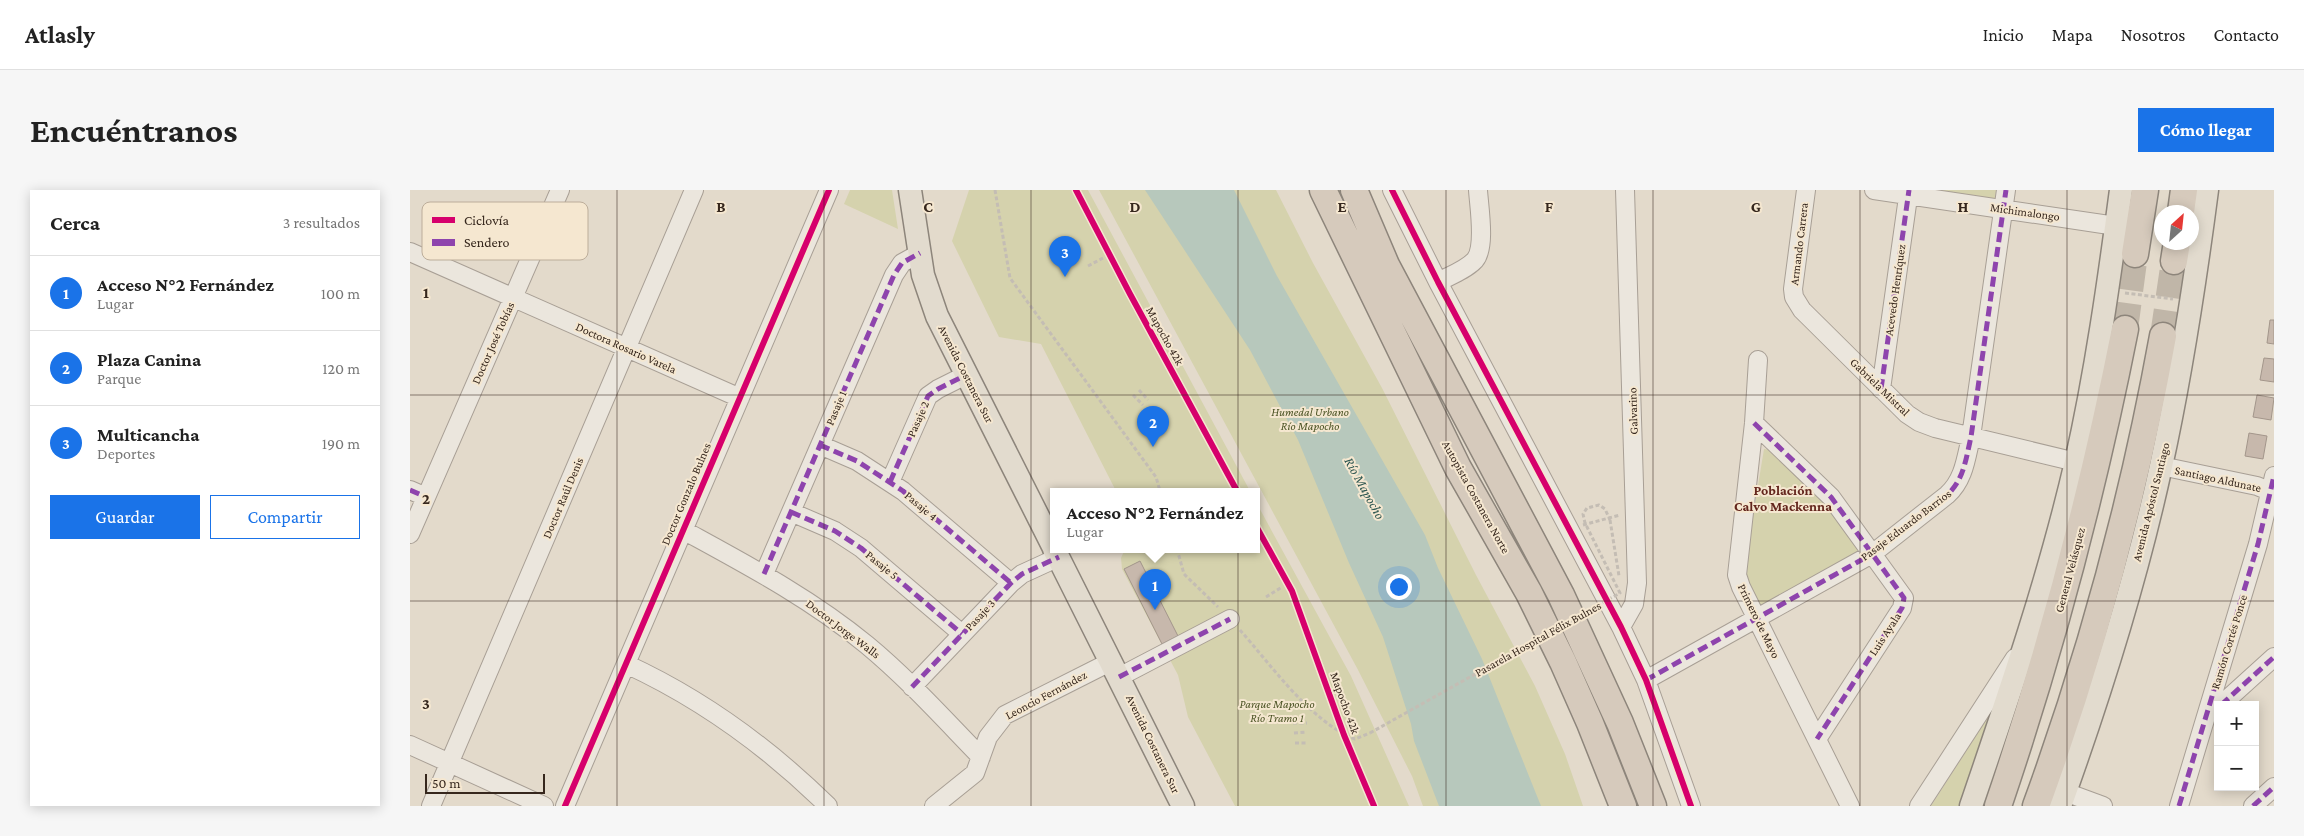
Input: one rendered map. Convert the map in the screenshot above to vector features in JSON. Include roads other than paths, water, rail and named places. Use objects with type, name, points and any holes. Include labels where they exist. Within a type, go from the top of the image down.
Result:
[{"type":"highway","name":"Autopista Costanera Norte","points":[[1323,190],[1458,468],[1529,593],[1559,654],[1590,723],[1623,806]]},
{"type":"highway","points":[[1354,190],[1386,265],[1561,594],[1620,722],[1653,806]]},
{"type":"highway","points":[[2135,254],[2145,190]]},
{"type":"highway","points":[[2182,205],[2184,190]]},
{"type":"highway","name":"General Velásquez","points":[[1998,806],[2070,572],[2100,451],[2125,329]]},
{"type":"highway","points":[[2036,806],[2086,660],[2110,574],[2139,457],[2163,336]]},
{"type":"main road","name":"Avenida Costanera Sur","points":[[910,190],[929,296],[966,375],[1050,539]]},
{"type":"main road","points":[[1971,806],[2030,634],[2076,462],[2107,291],[2121,190]]},
{"type":"main road","name":"Avenida Apóstol Santiago","points":[[2063,799],[2110,657],[2143,540],[2161,466],[2192,302],[2207,190]]},
{"type":"main road","name":"Avenida Costanera Sur","points":[[1057,553],[1183,806]]},
{"type":"street","name":"Doctor José Tobías","points":[[555,202],[560,190]]},
{"type":"street","name":"Doctor Raúl Denis","points":[[431,806],[694,190]]},
{"type":"street","name":"Doctor Gonzalo Bulnes","points":[[565,806],[829,190]]},
{"type":"street","points":[[1392,190],[1438,282],[1621,627],[1646,680],[1691,805]]},
{"type":"street","points":[[1438,282],[1472,262],[1478,254],[1481,240],[1478,190]]},
{"type":"street","name":"Galvarino","points":[[1621,627],[1634,604],[1637,583],[1626,190]]},
{"type":"street","name":"Armando Carrera","points":[[1794,298],[1793,280],[1806,190]]},
{"type":"street","name":"Michimalongo","points":[[1874,190],[1909,193],[2116,226]]},
{"type":"street","name":"Pasaje Eduardo Barrios","points":[[1646,680],[1872,554],[1953,490],[1963,473],[1972,437],[2006,190]]},
{"type":"street","name":"Acevedo Henríquez","points":[[1881,389],[1909,193]]},
{"type":"street","name":"Doctora Rosario Varela","points":[[410,252],[422,257]]},
{"type":"street","name":"Pasaje 1","points":[[764,574],[894,275],[902,263],[920,253]]},
{"type":"street","name":"Doctora Rosario Varela","points":[[428,260],[740,398]]},
{"type":"street","name":"Doctor José Tobías","points":[[410,534],[530,260]]},
{"type":"street","name":"Gabriela Mistral","points":[[1794,298],[1802,310],[1881,389],[1907,414],[1919,422],[2076,462]]},
{"type":"street","name":"Primero de Mayo","points":[[1758,360],[1754,423],[1737,566],[1741,587],[1850,806]]},
{"type":"street","name":"Pasaje 2","points":[[890,482],[928,396],[966,375]]},
{"type":"street","name":"Luis Ayala","points":[[1754,423],[1827,493],[1903,595],[1904,604],[1817,739]]},
{"type":"street","name":"Pasaje 4","points":[[820,445],[857,462],[890,482],[916,501],[1011,583]]},
{"type":"street","name":"Santiago Aldunate","points":[[2161,466],[2257,486],[2273,487]]},
{"type":"street","name":"Ramón Cortés Ponce","points":[[2179,806],[2212,714],[2273,487]]},
{"type":"street","points":[[410,490],[426,497]]},
{"type":"street","name":"Pasaje 5","points":[[791,512],[835,532],[861,548],[962,634]]},
{"type":"street","name":"Doctor Jorge Walls","points":[[683,530],[764,574],[841,625],[912,687],[981,757]]},
{"type":"street","name":"Pasaje 3","points":[[912,687],[1011,583],[1053,553]]},
{"type":"street","name":"Leoncio Fernández","points":[[934,806],[969,779],[979,765],[992,729],[1005,715],[1230,618]]},
{"type":"street","points":[[1919,806],[2030,634]]},
{"type":"street","points":[[2225,701],[2274,656]]},
{"type":"street","points":[[626,664],[687,695],[738,728],[774,756],[828,806]]},
{"type":"street","points":[[410,745],[544,806]]},
{"type":"street","points":[[2253,806],[2274,787]]},
{"type":"street","points":[[2063,799],[2103,806]]},
{"type":"water","name":"Río Mapocho","points":[[1145,190],[1234,190],[1277,276],[1425,535],[1438,568],[1482,659],[1541,806],[1439,806],[1414,741],[1411,724],[1383,637],[1349,563],[1298,440],[1250,350]]},
{"type":"tunnel","points":[[2125,329],[2135,254]]},
{"type":"tunnel","points":[[2163,336],[2174,261]]},
{"type":"place","name":"Multicancha","points":[[1065,277]]},
{"type":"place","name":"Plaza Canina","points":[[1153,447]]},
{"type":"place","name":"Acceso N°2 Fernández","points":[[1155,610]]},
{"type":"district","name":"Población Calvo Mackenna","points":[[1783,498]]},
{"type":"park label","name":"Humedal Urbano Río Mapocho","points":[[1310,419]]},
{"type":"park label","name":"Parque Mapocho Río Tramo 1","points":[[1277,711]]}]
